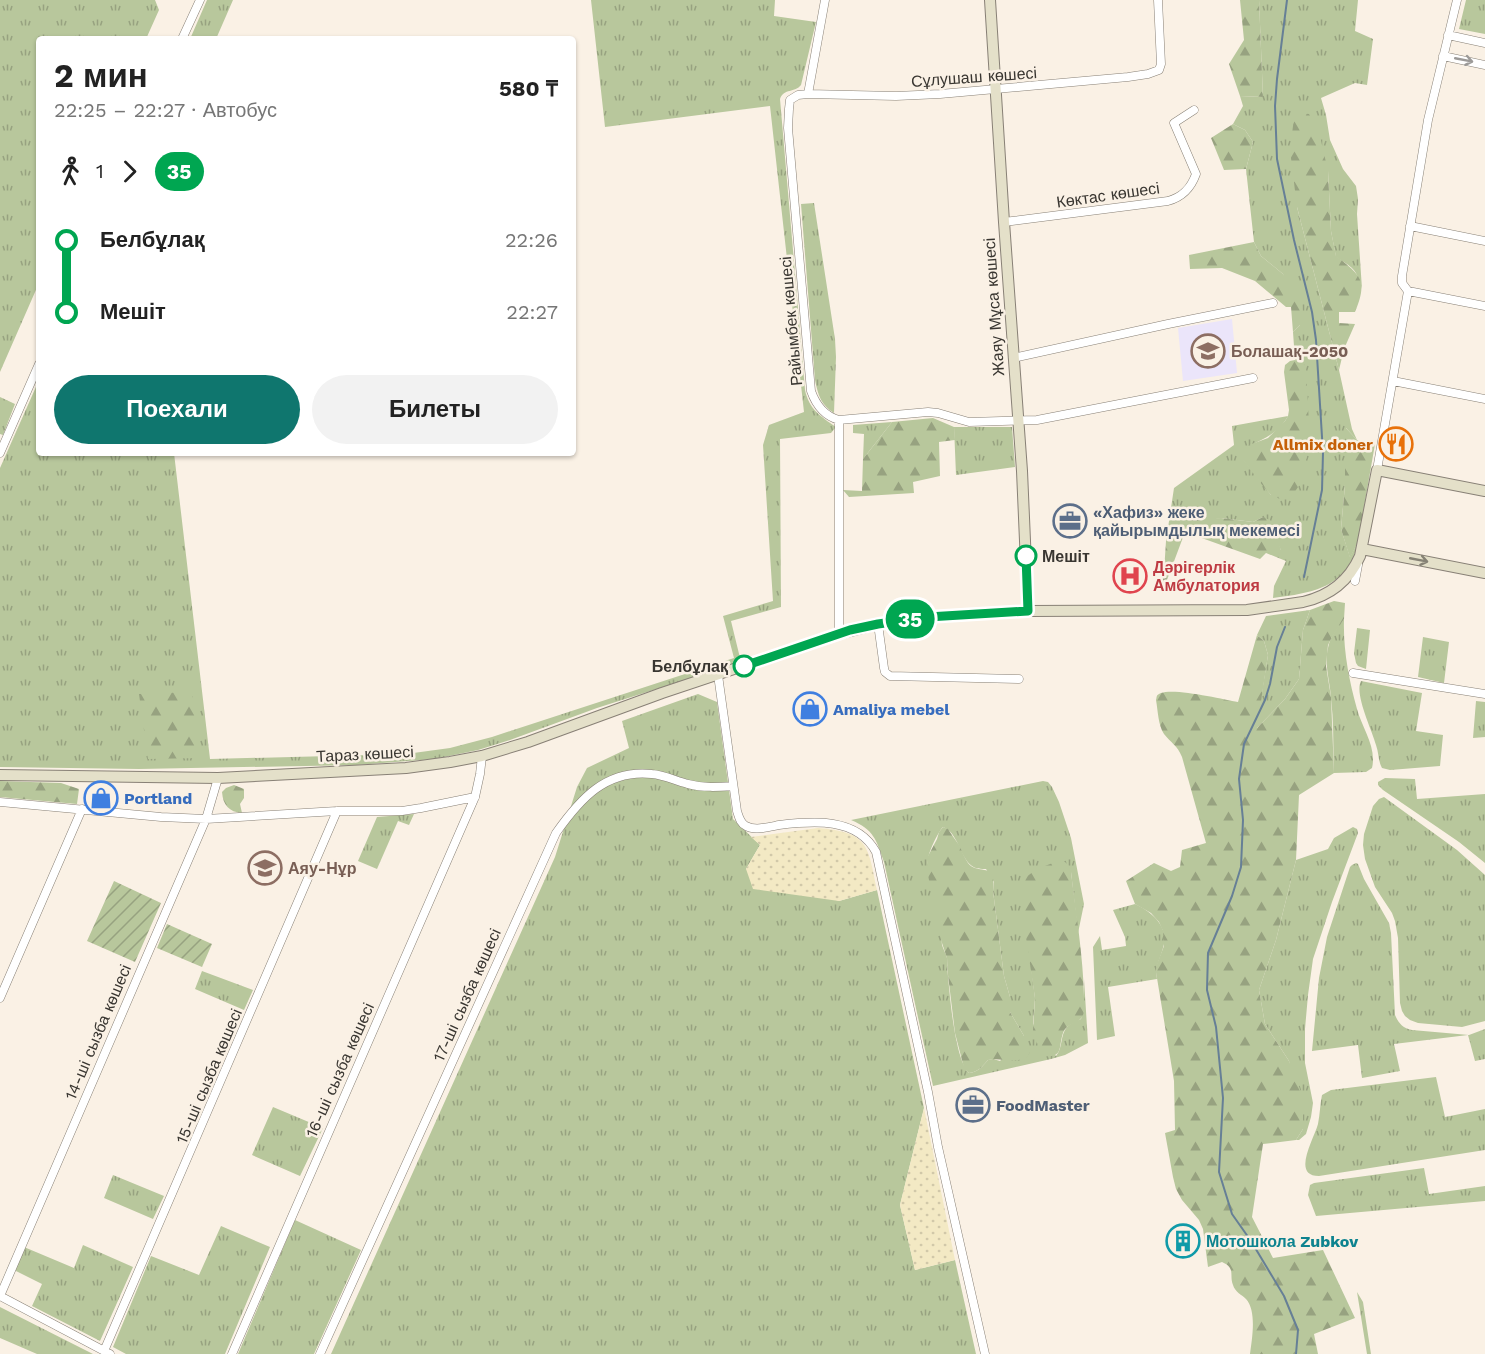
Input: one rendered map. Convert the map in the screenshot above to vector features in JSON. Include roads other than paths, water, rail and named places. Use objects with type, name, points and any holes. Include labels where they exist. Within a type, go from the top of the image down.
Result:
[{"type":"street","points":[[183,36],[200,0]]},
{"type":"street","points":[[808,94],[825,0]]},
{"type":"street","name":"Жаяу Мұса көшесі","points":[[990,0],[1022,471],[1028,611]]},
{"type":"street","name":"Сұлушаш көшесі","points":[[790,100],[798,95],[808,94],[896,96],[996,90],[1148,74],[1159,70],[1161,64],[1158,0]]},
{"type":"street","points":[[1457,0],[1428,123],[1402,283],[1408,291],[1485,306]]},
{"type":"street","points":[[1449,35],[1485,43]]},
{"type":"street","points":[[1443,56],[1485,65]]},
{"type":"street","name":"Райымбек көшесі","points":[[790,100],[788,128],[811,391],[814,400],[822,410],[830,418],[839,420]]},
{"type":"street","name":"Көктас көшесі","points":[[1004,222],[1168,201],[1182,195],[1196,174],[1174,123],[1194,110]]},
{"type":"street","points":[[1410,226],[1485,241]]},
{"type":"street","points":[[1355,581],[1408,291]]},
{"type":"street","points":[[1013,358],[1274,303]]},
{"type":"street","points":[[0,453],[36,371]]},
{"type":"street","points":[[839,634],[839,420],[928,412],[969,422],[1037,420],[1253,378]]},
{"type":"street","points":[[1393,381],[1485,399]]},
{"type":"street","points":[[1377,470],[1485,491]]},
{"type":"street","points":[[1361,552],[1485,573]]},
{"type":"street","name":"Тараз көшесі","points":[[0,775],[218,778],[406,768],[450,762],[482,756],[839,634],[878,624],[928,617],[1028,611],[1246,610],[1303,602],[1334,589],[1350,574],[1361,552]]},
{"type":"street","points":[[878,624],[884,668],[890,676],[1019,679]]},
{"type":"street","points":[[1353,674],[1485,694]]},
{"type":"street","points":[[718,675],[739,818],[742,824],[758,828],[808,823],[846,826],[868,839],[876,852],[939,1148],[986,1354]]},
{"type":"street","name":"16-ші сызба көшесі","points":[[232,1354],[475,796],[482,756]]},
{"type":"street","name":"17-ші сызба көшесі","points":[[320,1354],[556,833],[573,808],[600,785],[616,777],[636,773],[654,774],[698,786],[734,786]]},
{"type":"street","name":"14-ші сызба көшесі","points":[[0,1296],[206,819],[218,778]]},
{"type":"street","points":[[0,802],[206,819],[402,811],[475,796]]},
{"type":"street","points":[[0,998],[82,809]]},
{"type":"street","name":"15-ші сызба көшесі","points":[[107,1353],[337,812]]},
{"type":"street","points":[[0,1296],[107,1353]]},
{"type":"waterway","points":[[1287,0],[1275,106],[1277,159],[1312,312],[1316,340],[1323,453],[1322,490],[1304,577]]},
{"type":"waterway","points":[[1285,627],[1277,647],[1265,700],[1244,744],[1239,779],[1243,820],[1241,867],[1232,896],[1208,953],[1207,990],[1216,1027],[1223,1098],[1219,1172],[1232,1214],[1284,1296],[1298,1330],[1296,1354]]},
{"type":"place","name":"Болашақ-2050","points":[[1208,351]]},
{"type":"place","name":"Allmix doner","points":[[1396,444]]},
{"type":"place","name":"«Хафиз» жеке қайырымдылық мекемесі","points":[[1070,521]]},
{"type":"place","name":"Мешіт","points":[[1026,556]]},
{"type":"place","name":"Дәрігерлік Амбулатория","points":[[1130,576]]},
{"type":"place","name":"Белбұлақ","points":[[744,666]]},
{"type":"place","name":"Amaliya mebel","points":[[810,709]]},
{"type":"place","name":"Portland","points":[[101,798]]},
{"type":"place","name":"Аяу-Нұр","points":[[265,868]]},
{"type":"place","name":"FoodMaster","points":[[973,1105]]},
{"type":"place","name":"Мотошкола Zubkov","points":[[1183,1241]]}]
